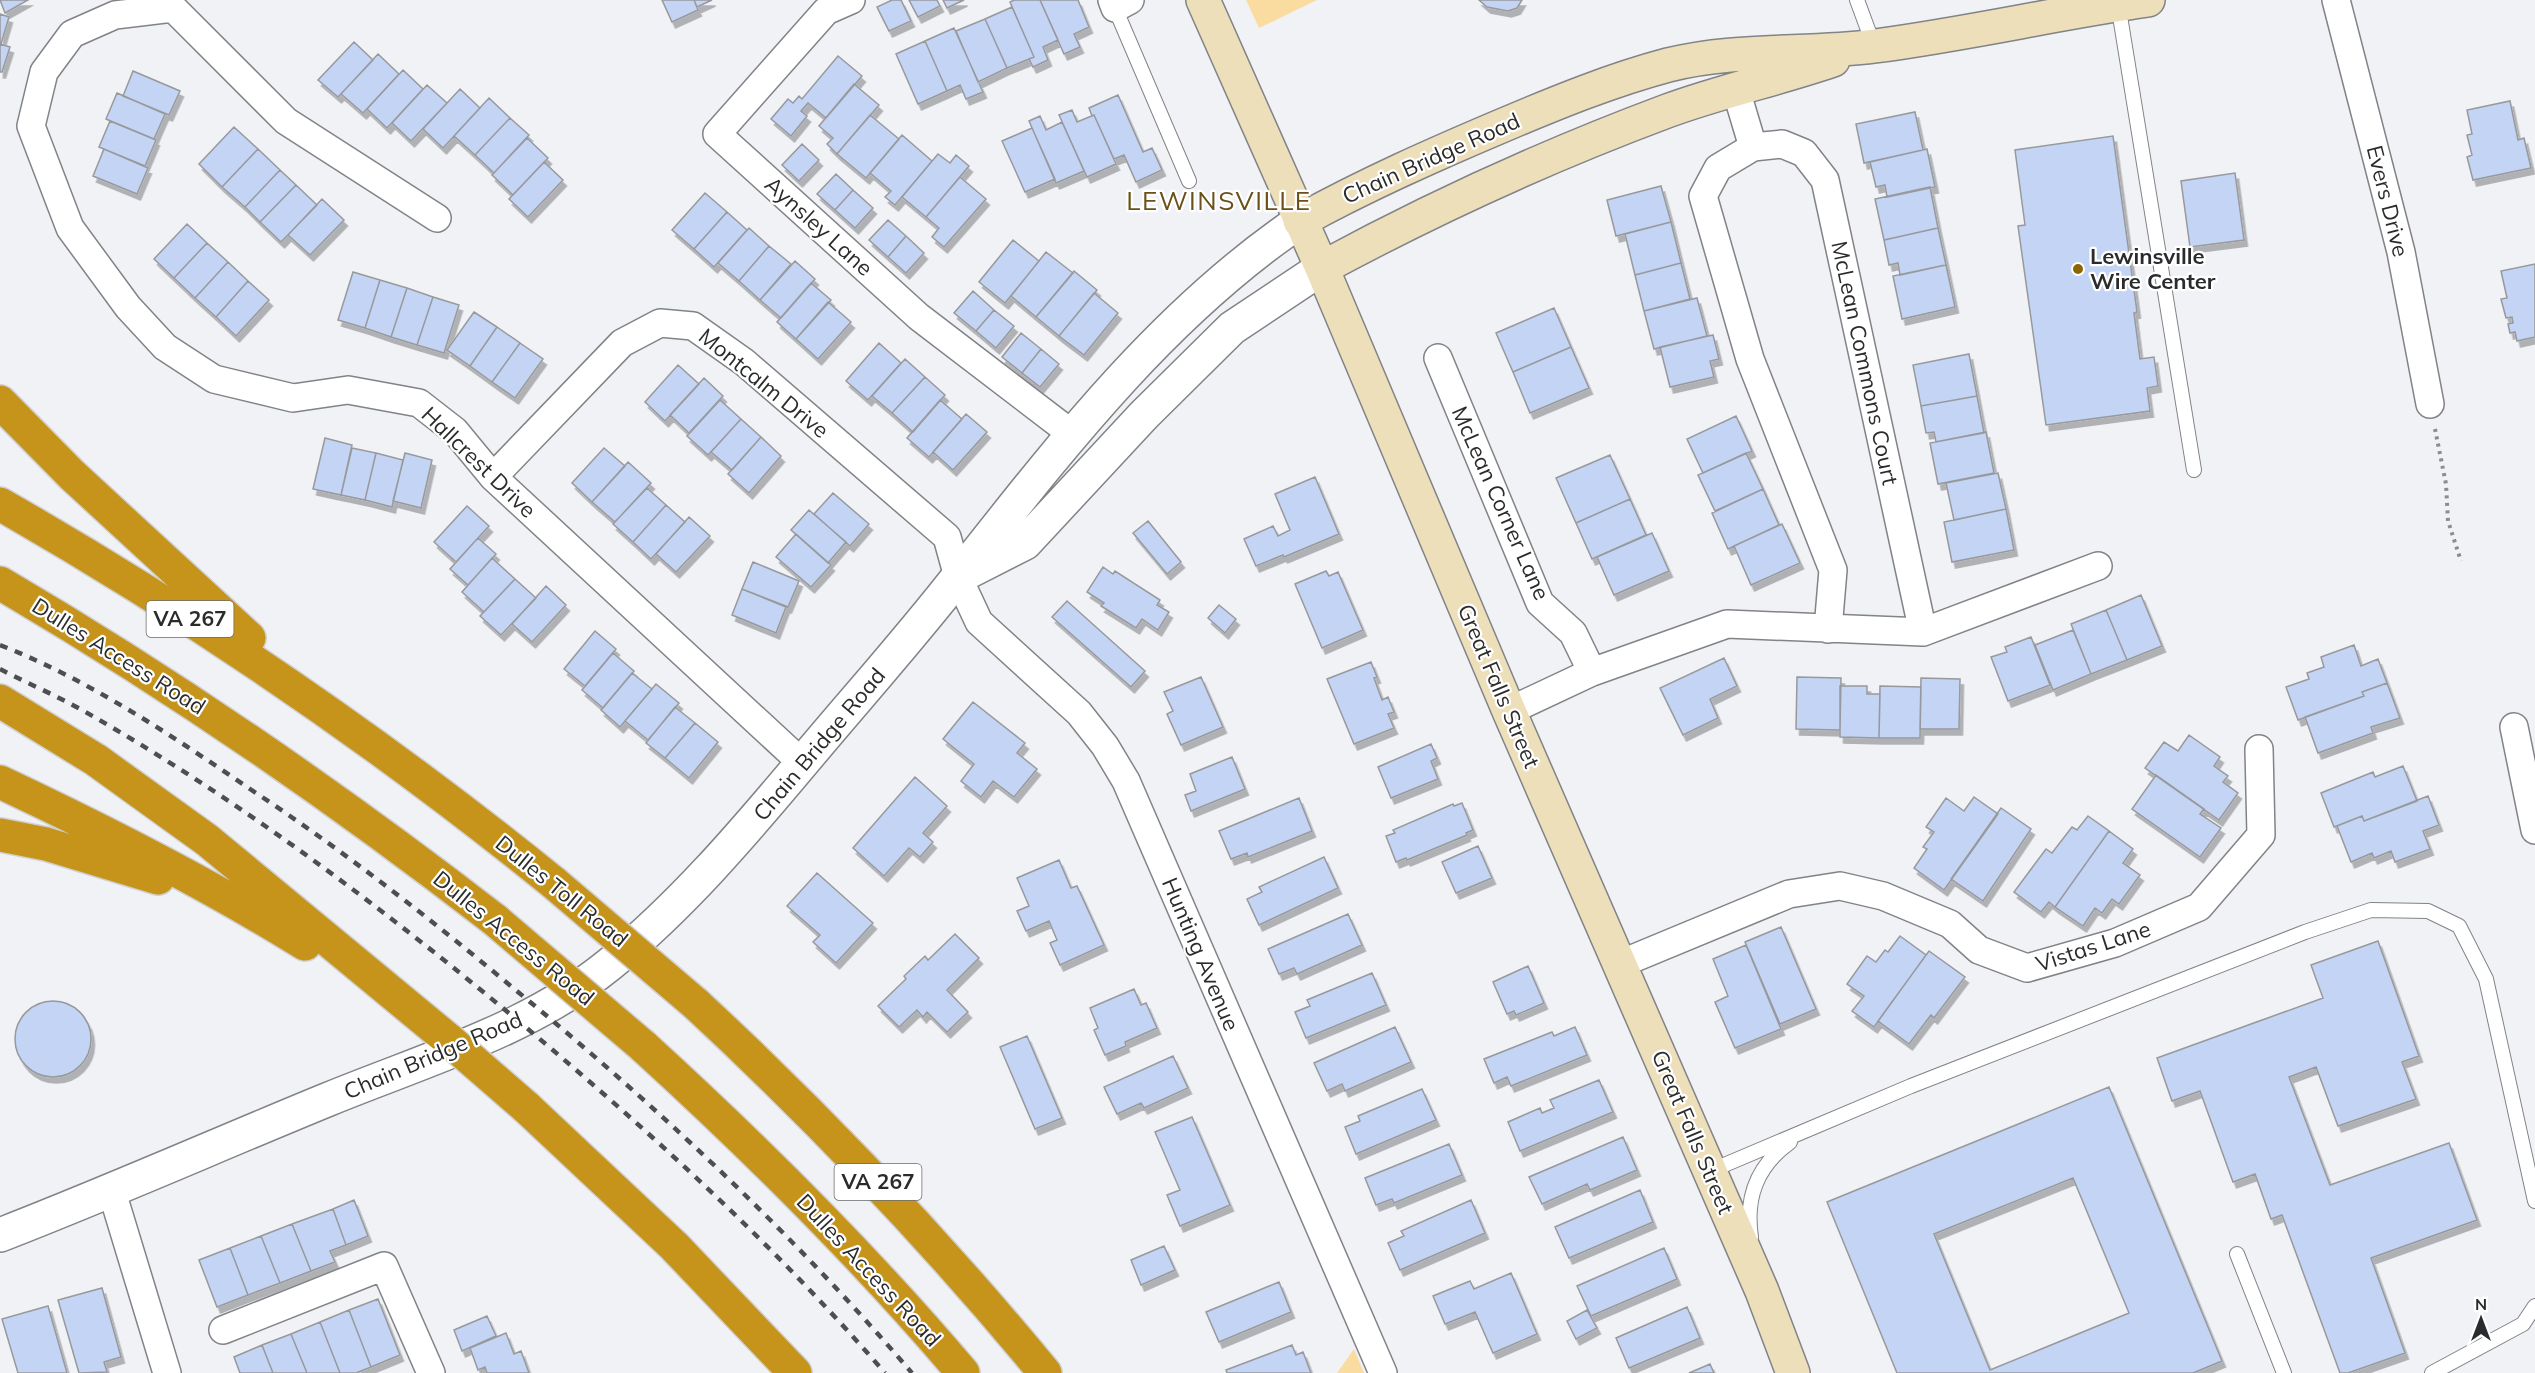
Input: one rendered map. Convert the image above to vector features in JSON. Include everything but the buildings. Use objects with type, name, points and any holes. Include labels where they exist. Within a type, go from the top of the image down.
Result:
[{"type":"highway","points":[[0,402],[72,475],[211,605],[373,744]]},
{"type":"highway","name":"Dulles Toll Road","points":[[0,504],[192,621],[373,744],[554,883],[696,1004],[784,1087],[894,1200],[999,1317],[1045,1373]]},
{"type":"highway","name":"Dulles Access Road","points":[[0,583],[92,637],[235,729],[373,827],[495,920],[643,1046],[742,1137],[845,1242],[963,1373]]},
{"type":"highway","points":[[0,701],[96,760],[207,840],[369,980],[450,1041],[526,1107],[674,1246],[795,1373]]},
{"type":"highway","points":[[0,782],[98,828],[369,980]]},
{"type":"highway","points":[[0,835],[46,844],[124,866],[188,889],[274,925]]},
{"type":"main road","name":"Great Falls Street","points":[[1203,0],[1322,268],[1509,711],[1710,1170],[1761,1290],[1792,1373]]},
{"type":"main road","name":"Chain Bridge Road","points":[[1300,220],[1366,185],[1432,155],[1571,98],[1668,65],[1728,54],[1874,46],[2133,2]]},
{"type":"main road","name":"Chain Bridge Road","points":[[1322,268],[1396,228],[1594,140],[1669,110],[1874,46]]},
{"type":"street","name":"Aynsley Lane","points":[[851,0],[826,11],[717,135],[919,316],[1072,434]]},
{"type":"street","name":"Evers Drive","points":[[2336,0],[2401,252],[2430,404]]},
{"type":"street","name":"Hallcrest Drive","points":[[437,218],[286,121],[174,4],[115,15],[72,33],[44,72],[31,126],[70,228],[128,307],[165,347],[214,379],[293,399],[348,390],[419,403],[455,431],[493,477],[802,764]]},
{"type":"street","points":[[1736,90],[1753,147]]},
{"type":"street","name":"McLean Commons Court","points":[[1828,629],[1833,570],[1750,359],[1704,196],[1718,168],[1753,147],[1782,144],[1804,153],[1825,180],[1923,632]]},
{"type":"street","name":"Chain Bridge Road","points":[[0,1235],[112,1192],[252,1131],[496,1033],[554,1002],[609,965],[725,855],[958,577],[1072,434],[1147,351],[1256,250],[1300,220]]},
{"type":"street","name":"Chain Bridge Road","points":[[958,577],[1025,543],[1144,415],[1232,328],[1322,268]]},
{"type":"street","name":"Montcalm Drive","points":[[493,477],[622,343],[660,323],[693,326],[744,362],[947,537],[958,577]]},
{"type":"street","name":"McLean Corner Lane","points":[[1438,358],[1540,603],[1573,633],[1592,672]]},
{"type":"street","points":[[1509,711],[1592,672],[1727,624],[1923,632],[2098,566]]},
{"type":"street","name":"Hunting Avenue","points":[[958,577],[979,622],[1079,713],[1105,746],[1126,781],[1383,1373]]},
{"type":"street","points":[[2514,727],[2535,830]]},
{"type":"street","name":"Vistas Lane","points":[[1620,964],[1789,894],[1840,886],[1883,896],[1950,924],[1979,950],[2027,968],[2115,943],[2199,907],[2261,835],[2259,749]]},
{"type":"street","points":[[112,1192],[167,1373]]},
{"type":"street","points":[[223,1330],[384,1266],[431,1373]]},
{"type":"lane","points":[[1857,0],[1874,46]]},
{"type":"lane","points":[[2133,2],[2194,470]]},
{"type":"lane","points":[[1119,3],[1188,181]]},
{"type":"lane","points":[[1710,1170],[1911,1086],[2305,932],[2371,910],[2427,911],[2459,926],[2486,980],[2535,1201]]},
{"type":"lane","points":[[1761,1290],[1748,1220],[1750,1198],[1757,1177],[1770,1159],[1803,1132]]},
{"type":"lane","points":[[2237,1254],[2284,1373]]},
{"type":"lane","points":[[2433,1373],[2523,1324],[2535,1306]]},
{"type":"path","points":[[2430,404],[2445,477],[2448,521],[2462,561]]},
{"type":"shaded area","points":[[1246,0],[1317,0],[1259,28]]},
{"type":"shaded area","points":[[1354,1349],[1364,1373],[1337,1373]]},
{"type":"railway","points":[[0,645],[66,675],[129,710],[190,749],[319,837],[453,939],[571,1036],[723,1174],[820,1271],[912,1373]]},
{"type":"railway","points":[[0,669],[82,710],[194,778],[303,853],[408,931],[609,1098],[705,1186],[797,1277],[885,1373]]},
{"type":"place","name":"Lewinsville Wire Center","points":[[2078,269]]},
{"type":"district","name":"LEWINSVILLE","points":[[1219,201]]}]
